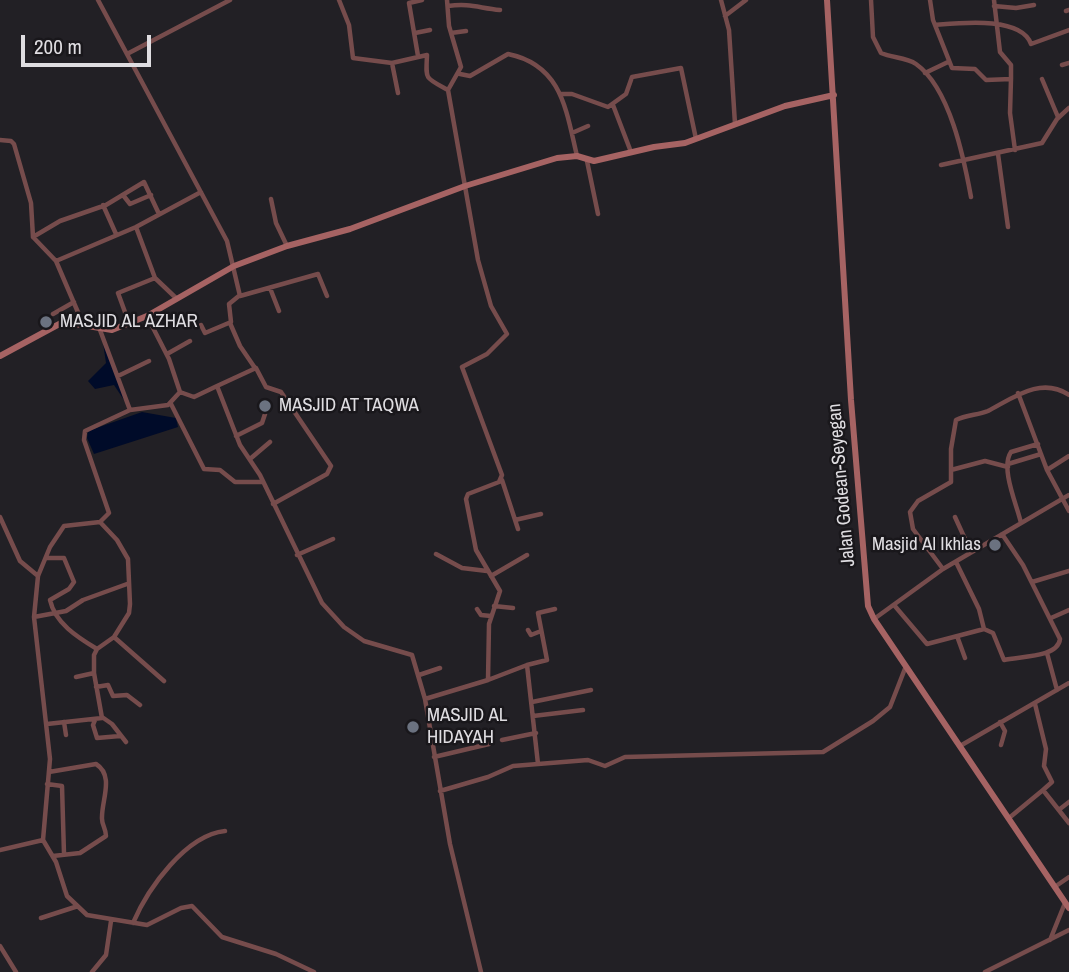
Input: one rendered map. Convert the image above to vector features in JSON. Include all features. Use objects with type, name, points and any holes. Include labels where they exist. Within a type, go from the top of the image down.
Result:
[{"type":"main road","name":"Jalan Godean-Seyegan","points":[[827,0],[851,401],[867,601],[874,619],[1067,905]]},
{"type":"main road","points":[[0,356],[59,323],[83,324],[100,330],[112,330],[147,316],[234,266],[287,246],[350,229],[465,186],[557,158],[577,156],[587,161],[695,139],[785,106],[834,95]]},
{"type":"street","points":[[98,0],[227,241],[240,295]]},
{"type":"street","points":[[127,54],[230,0]]},
{"type":"street","points":[[339,0],[349,25],[353,58],[392,63],[428,56],[424,73],[427,79],[448,90]]},
{"type":"street","points":[[418,56],[410,3],[422,0]]},
{"type":"street","points":[[720,0],[729,30],[735,125]]},
{"type":"street","points":[[725,16],[746,0]]},
{"type":"street","points":[[871,0],[873,37],[881,53],[916,64],[949,110],[964,160],[971,197]]},
{"type":"street","points":[[930,0],[935,25],[952,68],[975,69],[983,80],[1011,79]]},
{"type":"street","points":[[500,10],[485,9],[477,4],[447,3],[451,33],[461,67],[460,74],[448,90],[481,275],[491,306],[507,334],[493,349],[463,368],[518,529]]},
{"type":"street","points":[[1015,150],[1010,113],[1011,65],[1000,52],[994,3],[1016,8],[1034,5]]},
{"type":"street","points":[[935,25],[996,23],[1027,37],[1031,44],[1069,30]]},
{"type":"street","points":[[415,33],[430,30]]},
{"type":"street","points":[[451,33],[466,31]]},
{"type":"street","points":[[460,74],[470,76],[503,55],[512,55],[549,75],[560,94],[577,156]]},
{"type":"street","points":[[925,73],[948,62]]},
{"type":"street","points":[[392,63],[398,93]]},
{"type":"street","points":[[1062,65],[1069,63]]},
{"type":"street","points":[[631,152],[613,101],[626,94],[632,77],[681,68],[695,139]]},
{"type":"street","points":[[1042,79],[1058,117]]},
{"type":"street","points":[[560,94],[587,98],[608,107],[613,105]]},
{"type":"street","points":[[941,165],[1042,143],[1058,117],[1069,108]]},
{"type":"street","points":[[572,133],[588,127]]},
{"type":"street","points":[[1,140],[11,141],[28,190],[33,237],[56,261],[83,324]]},
{"type":"street","points":[[998,154],[1008,227]]},
{"type":"street","points":[[587,161],[598,214]]},
{"type":"street","points":[[33,237],[60,221],[103,205],[144,182],[159,214]]},
{"type":"street","points":[[56,261],[136,227],[201,192]]},
{"type":"street","points":[[122,195],[130,204],[151,195]]},
{"type":"street","points":[[271,199],[276,223],[287,246]]},
{"type":"street","points":[[103,205],[116,234]]},
{"type":"street","points":[[136,227],[155,278],[176,298]]},
{"type":"street","points":[[273,504],[327,474],[331,466],[281,392],[266,387],[240,346],[230,323],[230,302],[240,295],[318,274],[327,296]]},
{"type":"street","points":[[129,323],[118,293],[155,278]]},
{"type":"street","points":[[270,288],[279,311]]},
{"type":"street","points":[[53,314],[74,302]]},
{"type":"street","points":[[147,316],[167,355],[180,392]]},
{"type":"street","points":[[201,325],[205,333],[230,323]]},
{"type":"street","points":[[100,330],[130,410]]},
{"type":"street","points":[[167,355],[190,341]]},
{"type":"street","points":[[118,376],[149,361]]},
{"type":"street","points":[[180,392],[194,397],[256,368]]},
{"type":"street","points":[[217,386],[236,436],[263,482],[318,598],[338,621],[369,644],[409,653],[419,675],[440,790],[481,972]]},
{"type":"street","points":[[943,569],[913,530],[910,512],[918,501],[949,484],[956,420],[990,410],[1018,393],[1058,389],[1069,395]]},
{"type":"street","points":[[180,392],[171,404],[162,408],[130,410],[84,433],[109,510],[106,518],[100,522],[64,526],[38,576],[33,617],[44,693],[42,708],[47,724],[49,772],[43,840],[53,856],[64,892],[75,907],[87,915],[111,921],[150,924],[181,908],[192,906],[222,937],[276,954],[314,972]]},
{"type":"street","points":[[1018,393],[1047,470],[1069,511]]},
{"type":"street","points":[[171,404],[204,469],[220,470],[235,482],[263,482]]},
{"type":"street","points":[[236,436],[262,424],[265,414]]},
{"type":"street","points":[[250,459],[270,442]]},
{"type":"street","points":[[1021,523],[1008,466],[1011,452],[1038,444]]},
{"type":"street","points":[[951,470],[985,461],[1008,466],[1041,454]]},
{"type":"street","points":[[1047,470],[1069,456]]},
{"type":"street","points":[[488,680],[491,616],[500,591],[474,541],[466,498],[502,479]]},
{"type":"street","points":[[874,619],[943,569],[1069,495]]},
{"type":"street","points":[[515,520],[541,514]]},
{"type":"street","points":[[0,517],[20,561],[38,576]]},
{"type":"street","points":[[956,517],[971,552]]},
{"type":"street","points":[[100,522],[117,540],[128,559],[129,613],[114,637],[97,649],[94,673],[102,718],[112,724],[126,742]]},
{"type":"street","points":[[894,605],[927,644],[984,629],[993,633],[1003,659],[1047,653],[1060,642],[1051,618],[1002,534]]},
{"type":"street","points":[[297,555],[334,539]]},
{"type":"street","points":[[436,554],[462,568],[489,574],[527,555]]},
{"type":"street","points":[[36,601],[41,597],[50,600],[69,589],[75,582],[64,558],[46,558]]},
{"type":"street","points":[[956,562],[979,609],[984,629]]},
{"type":"street","points":[[1032,582],[1069,571]]},
{"type":"street","points":[[33,617],[66,611],[83,600],[127,584]]},
{"type":"street","points":[[50,600],[53,612],[71,632],[97,649]]},
{"type":"street","points":[[494,606],[513,608]]},
{"type":"street","points":[[478,609],[481,615],[491,616]]},
{"type":"street","points":[[425,699],[547,660],[538,613],[555,609]]},
{"type":"street","points":[[1051,618],[1069,610]]},
{"type":"street","points":[[528,630],[531,635],[541,631]]},
{"type":"street","points":[[957,636],[965,658]]},
{"type":"street","points":[[114,637],[164,681]]},
{"type":"street","points":[[1047,653],[1057,690]]},
{"type":"street","points":[[527,666],[538,764]]},
{"type":"street","points":[[440,790],[488,777],[508,767],[538,764],[589,760],[607,766],[625,757],[823,752],[890,707],[906,666]]},
{"type":"street","points":[[419,675],[440,668]]},
{"type":"street","points":[[76,677],[94,673]]},
{"type":"street","points":[[959,746],[1069,683]]},
{"type":"street","points":[[96,687],[108,685],[113,696],[127,695],[140,705]]},
{"type":"street","points":[[532,702],[591,690]]},
{"type":"street","points":[[1009,818],[1052,782],[1044,766],[1046,749],[1035,704]]},
{"type":"street","points":[[533,716],[583,710]]},
{"type":"street","points":[[47,724],[102,718]]},
{"type":"street","points":[[96,720],[93,725],[97,738],[120,736]]},
{"type":"street","points":[[64,722],[66,735]]},
{"type":"street","points":[[1000,722],[1005,731],[1001,745]]},
{"type":"street","points":[[502,740],[536,733]]},
{"type":"street","points":[[434,757],[489,744]]},
{"type":"street","points":[[49,772],[96,764],[106,775],[102,822],[106,835],[80,853],[53,856]]},
{"type":"street","points":[[47,784],[62,786],[64,854]]},
{"type":"street","points":[[1043,790],[1069,823]]},
{"type":"street","points":[[1060,809],[1069,802]]},
{"type":"street","points":[[133,923],[149,892],[188,849],[209,832],[225,831]]},
{"type":"street","points":[[0,850],[43,840]]},
{"type":"street","points":[[1056,886],[1069,877]]},
{"type":"street","points":[[1050,940],[1067,905]]},
{"type":"street","points":[[41,918],[75,907]]},
{"type":"street","points":[[92,972],[106,955],[111,921]]},
{"type":"street","points":[[985,972],[1069,930]]},
{"type":"street","points":[[0,946],[16,972]]},
{"type":"water","points":[[103,343],[126,403],[114,385],[95,389],[88,381],[106,363]]},
{"type":"water","points":[[142,412],[176,418],[178,427],[94,454],[87,438],[88,431]]},
{"type":"place","name":"MASJID AL AZHAR","points":[[46,322]]},
{"type":"place","name":"MASJID AT TAQWA","points":[[265,406]]},
{"type":"place","name":"Masjid Al Ikhlas","points":[[995,545]]},
{"type":"place","name":"MASJID AL HIDAYAH","points":[[413,727]]}]
